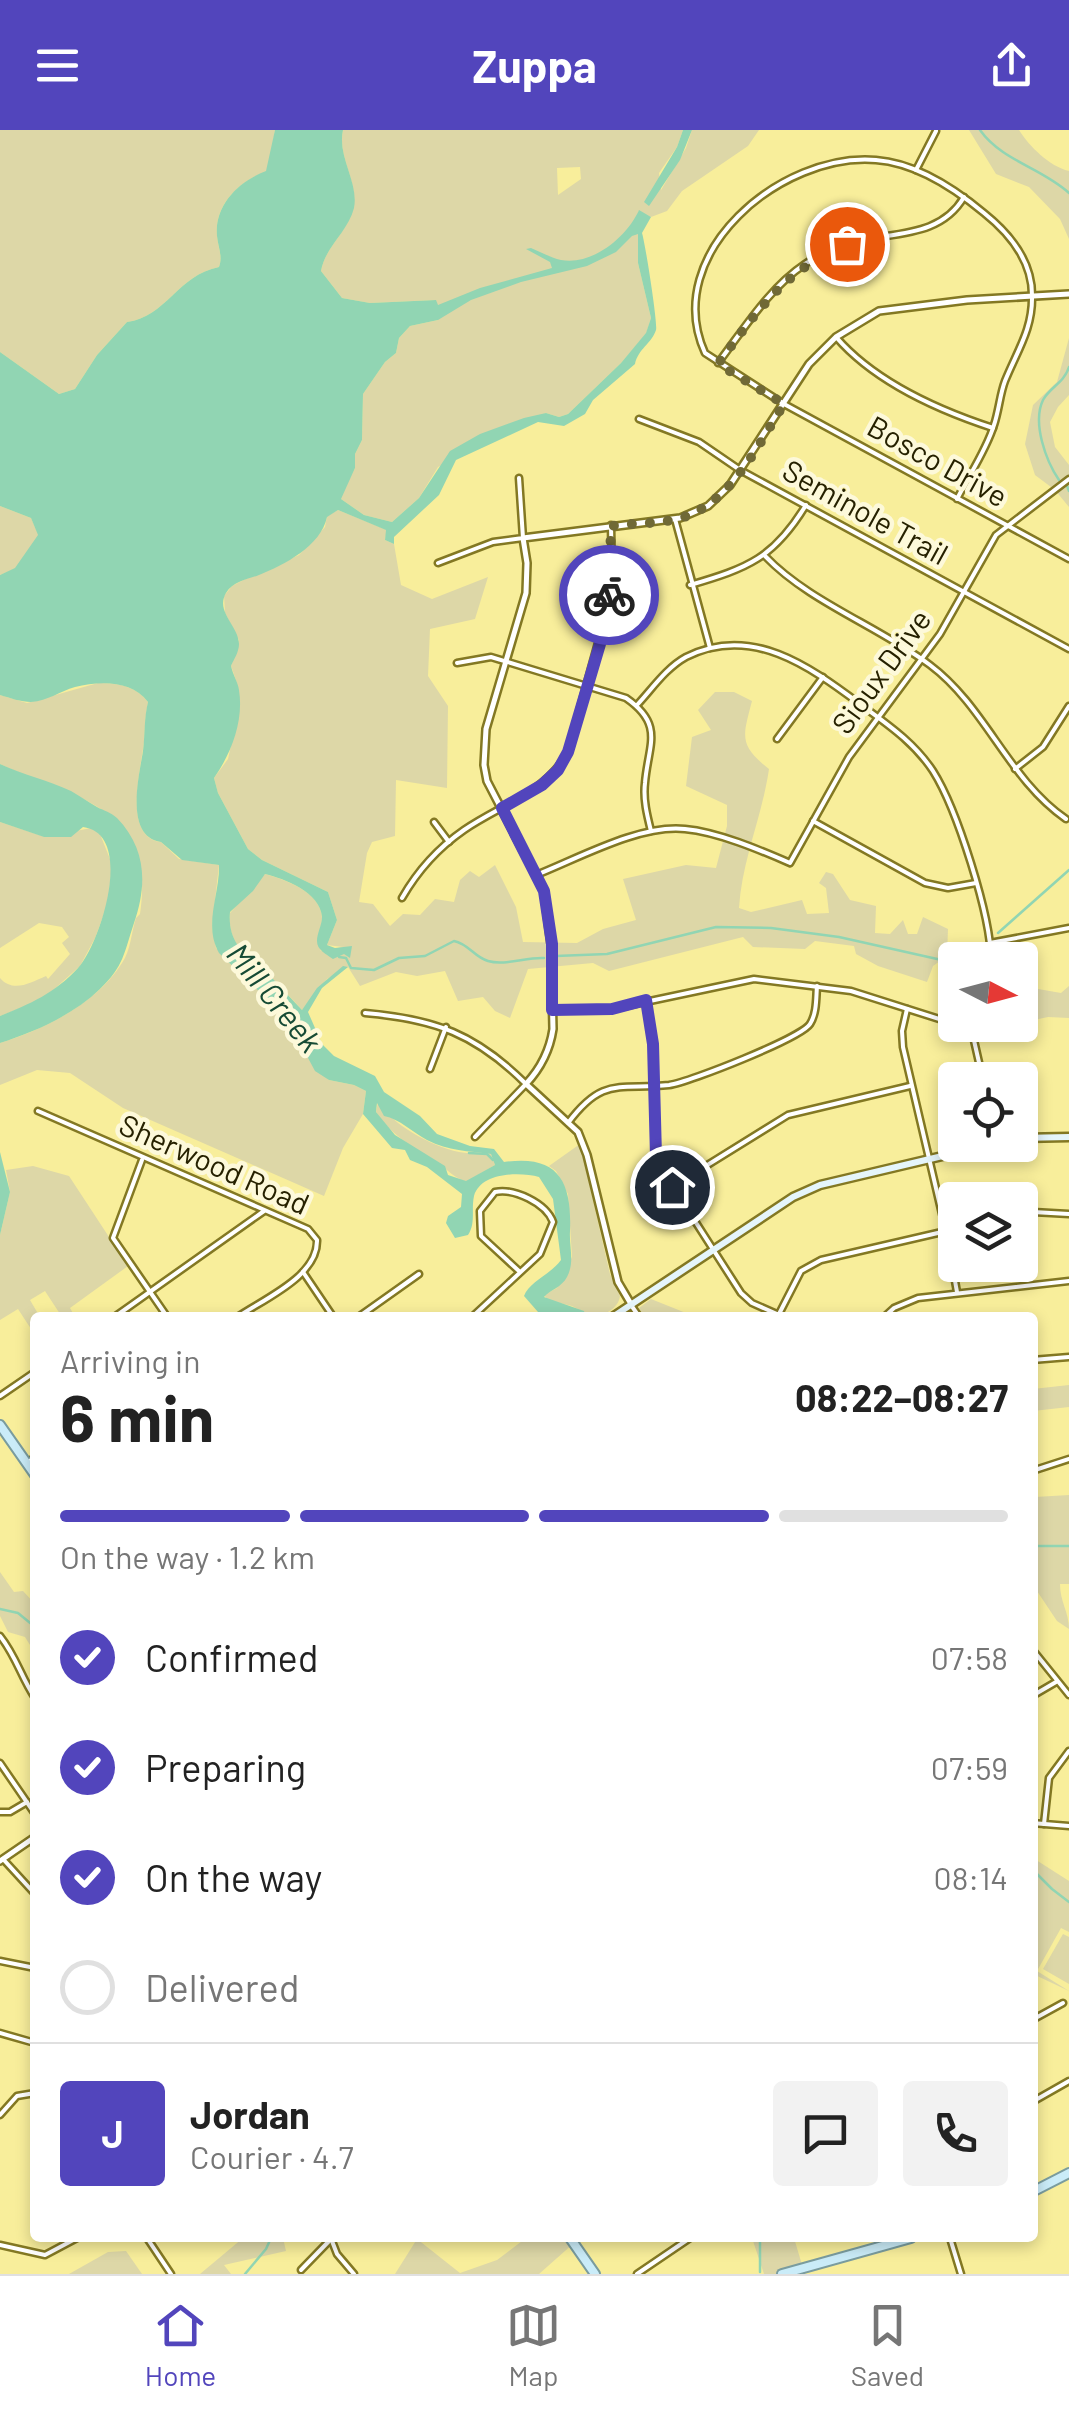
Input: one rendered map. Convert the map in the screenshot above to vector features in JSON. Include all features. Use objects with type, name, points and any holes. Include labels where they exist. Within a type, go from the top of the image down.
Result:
[{"type":"main road","points":[[1038,1138],[1069,1137]]},
{"type":"main road","points":[[620,1312],[788,1199],[820,1185],[938,1157]]},
{"type":"main road","points":[[0,1424],[30,1459]]},
{"type":"main road","points":[[1038,2189],[1069,2172]]},
{"type":"main road","points":[[577,2242],[595,2274]]},
{"type":"main road","points":[[782,2274],[897,2242]]},
{"type":"street","points":[[916,170],[936,132]]},
{"type":"street","points":[[957,500],[993,428],[1004,382],[1025,342],[1032,296],[1018,249],[1002,227],[964,197],[916,170],[874,160],[840,163],[804,174],[742,210],[710,251],[695,313],[705,353],[718,364],[772,294],[804,265],[847,244],[938,224],[949,218],[964,197]]},
{"type":"street","points":[[438,563],[493,542],[675,519],[708,506],[740,470],[809,364],[836,337],[879,311],[1069,294]]},
{"type":"street","points":[[836,337],[866,366],[938,406],[993,428]]},
{"type":"street","name":"Bosco Drive","points":[[718,364],[957,500],[1069,558]]},
{"type":"street","name":"Seminole Trail","points":[[639,419],[699,442],[740,470],[1069,649]]},
{"type":"street","points":[[475,1137],[535,1075],[550,1044],[550,919],[544,891],[487,781],[483,746],[526,593],[519,478]]},
{"type":"street","name":"Sioux Drive","points":[[651,831],[700,831],[790,863],[849,757],[940,634],[987,548],[1006,526],[1069,479]]},
{"type":"street","points":[[690,585],[738,571],[765,556],[785,537],[806,505]]},
{"type":"street","points":[[675,519],[710,648]]},
{"type":"street","points":[[402,898],[434,854],[542,785],[558,770],[568,752],[588,686],[612,582],[611,526]]},
{"type":"street","points":[[765,556],[788,579],[862,620],[956,689],[976,711],[1015,769],[1051,809],[1066,819]]},
{"type":"street","points":[[637,705],[680,661],[710,648],[763,648],[785,654],[823,677],[904,736],[932,770],[976,882],[990,942]]},
{"type":"street","points":[[458,663],[481,657],[507,661],[626,698],[646,714],[652,732],[644,787],[651,831],[536,875]]},
{"type":"street","points":[[777,739],[823,677]]},
{"type":"street","points":[[1015,769],[1042,748],[1069,706]]},
{"type":"street","points":[[812,821],[925,884],[948,888],[976,882]]},
{"type":"street","points":[[434,822],[449,842]]},
{"type":"street","points":[[995,942],[1069,928]]},
{"type":"street","points":[[552,1010],[612,1009],[740,980],[851,992],[938,1019]]},
{"type":"street","points":[[568,1123],[593,1096],[607,1088],[682,1082],[796,1036],[813,1019],[816,986]]},
{"type":"street","points":[[646,1000],[653,1044],[656,1156],[741,1293],[752,1303],[773,1312]]},
{"type":"street","points":[[907,1009],[902,1030],[910,1086],[938,1199]]},
{"type":"street","points":[[365,1013],[446,1027],[499,1058],[578,1132],[618,1282],[636,1312]]},
{"type":"street","points":[[430,1069],[446,1027]]},
{"type":"street","points":[[672,1187],[788,1115],[910,1086]]},
{"type":"street","name":"Sherwood Road","points":[[38,1110],[308,1229],[317,1240],[314,1260],[303,1272]]},
{"type":"street","points":[[142,1158],[113,1238],[164,1312]]},
{"type":"street","points":[[477,1312],[540,1254],[551,1229],[552,1218],[544,1208],[505,1190],[494,1192],[480,1211],[481,1236],[520,1272]]},
{"type":"street","points":[[122,1312],[266,1210]]},
{"type":"street","points":[[1038,1212],[1069,1214]]},
{"type":"street","points":[[779,1312],[802,1271],[821,1260],[938,1233]]},
{"type":"street","points":[[245,1312],[303,1272],[330,1312]]},
{"type":"street","points":[[366,1312],[418,1274]]},
{"type":"street","points":[[890,1312],[918,1298],[1069,1281]]},
{"type":"street","points":[[954,1282],[956,1292]]},
{"type":"street","points":[[1038,1360],[1069,1357]]},
{"type":"street","points":[[0,1396],[30,1375]]},
{"type":"street","points":[[1038,1468],[1069,1459]]},
{"type":"street","points":[[0,1636],[13,1651],[30,1691]]},
{"type":"street","points":[[1038,1657],[1069,1695]]},
{"type":"street","points":[[1038,1692],[1056,1682]]},
{"type":"street","points":[[1044,1824],[1049,1778],[1069,1751]]},
{"type":"street","points":[[0,1763],[30,1806]]},
{"type":"street","points":[[0,1812],[10,1812],[27,1802]]},
{"type":"street","points":[[1038,1824],[1069,1826]]},
{"type":"street","points":[[30,1840],[1,1860],[30,1889]]},
{"type":"street","points":[[0,1961],[30,1967]]},
{"type":"street","points":[[1038,2017],[1063,2003]]},
{"type":"street","points":[[0,2033],[30,2042]]},
{"type":"street","points":[[1038,2099],[1069,2081]]},
{"type":"street","points":[[0,2115],[17,2096],[30,2094]]},
{"type":"street","points":[[0,2245],[45,2255],[69,2242]]},
{"type":"street","points":[[151,2242],[171,2274]]},
{"type":"street","points":[[301,2270],[329,2242]]},
{"type":"street","points":[[333,2242],[337,2254],[354,2274]]},
{"type":"street","points":[[637,2274],[684,2242]]},
{"type":"street","points":[[951,2242],[961,2274]]},
{"type":"shaded area","points":[[0,130],[275,130],[266,172],[247,181],[224,204],[217,225],[219,267],[193,278],[152,312],[127,322],[97,355],[75,389],[59,394],[0,352]]},
{"type":"shaded area","points":[[343,130],[683,130],[677,147],[659,173],[661,190],[692,130],[759,130],[748,146],[682,191],[667,211],[651,217],[638,211],[638,263],[651,318],[646,334],[621,363],[568,414],[559,417],[546,413],[438,467],[419,498],[392,522],[364,515],[341,499],[362,440],[363,394],[396,353],[399,338],[410,326],[438,320],[435,300],[370,303],[342,298],[321,271],[353,208],[353,189]],"holes":[[[580,167],[581,179],[558,195],[557,168]]]},
{"type":"shaded area","points":[[969,130],[1019,130],[1041,155],[1069,171],[1069,239],[1060,219],[1029,187],[996,174]]},
{"type":"shaded area","points":[[1069,338],[1069,395],[1050,422],[1055,447],[1069,465],[1069,507],[1035,475],[1025,444],[1033,405],[1057,382]]},
{"type":"shaded area","points":[[0,506],[31,518],[39,536],[15,569],[0,575]]},
{"type":"shaded area","points":[[338,510],[387,530],[385,540],[394,544],[401,585],[432,599],[488,577],[475,619],[430,629],[428,676],[448,706],[447,788],[396,780],[395,836],[372,842],[359,902],[373,904],[390,926],[403,914],[420,915],[435,899],[454,902],[460,880],[470,871],[479,877],[495,865],[516,907],[523,942],[577,943],[603,929],[636,920],[623,879],[686,865],[716,868],[727,826],[727,805],[686,786],[692,737],[711,730],[698,710],[715,692],[734,692],[752,701],[746,739],[752,753],[769,769],[739,908],[751,912],[802,900],[807,914],[829,913],[826,888],[819,883],[826,872],[833,874],[850,900],[876,906],[875,933],[890,934],[903,920],[908,934],[917,934],[923,917],[948,929],[948,942],[938,942],[938,962],[927,982],[878,966],[856,954],[854,946],[815,941],[805,949],[753,947],[743,937],[609,971],[593,963],[528,969],[510,1018],[495,1011],[483,997],[458,1001],[445,971],[417,976],[396,972],[360,986],[348,967],[327,979],[302,1010],[236,944],[230,913],[265,874],[301,888],[316,901],[322,918],[321,951],[343,947],[327,945],[337,920],[328,892],[262,860],[248,849],[214,778],[228,759],[239,709],[231,666],[239,640],[225,613],[224,596],[232,586],[299,555],[325,527],[327,516]]},
{"type":"shaded area","points":[[98,683],[126,686],[148,702],[137,800],[141,828],[179,859],[219,865],[212,927],[216,948],[286,1017],[315,1067],[329,1080],[366,1091],[363,1114],[343,1148],[324,1196],[123,1108],[70,1073],[37,1070],[0,1085],[0,1043],[52,1022],[98,991],[125,958],[140,914],[142,878],[136,850],[123,828],[82,799],[0,764],[0,695],[27,703]]},
{"type":"shaded area","points":[[0,822],[45,837],[91,828],[100,834],[112,864],[108,903],[80,966],[42,1000],[0,1016],[0,978],[16,986],[46,976],[48,979],[70,954],[62,943],[69,937],[62,927],[39,923],[0,948]]},
{"type":"shaded area","points":[[1069,986],[1069,1018],[1038,1019],[1038,989],[1061,993]]},
{"type":"shaded area","points":[[378,1102],[392,1118],[424,1139],[459,1152],[491,1154],[495,1165],[466,1182],[461,1180],[394,1133],[376,1112]]},
{"type":"shaded area","points":[[580,1144],[610,1274],[620,1296],[608,1312],[584,1312],[548,1300],[544,1295],[557,1288],[572,1257],[568,1194],[549,1166]]},
{"type":"shaded area","points":[[33,1166],[69,1176],[128,1266],[70,1308],[72,1312],[59,1312],[45,1291],[30,1300],[37,1312],[30,1312],[30,1327],[18,1309],[0,1320],[0,1235],[10,1192],[6,1170]]},
{"type":"shaded area","points":[[651,1299],[684,1312],[641,1312],[639,1308]]},
{"type":"shaded area","points":[[1069,1385],[1069,1407],[1038,1410],[1038,1388]]},
{"type":"shaded area","points":[[1069,1495],[1069,1584],[1060,1584],[1069,1629],[1057,1621],[1038,1592],[1038,1497]]},
{"type":"shaded area","points":[[0,1572],[14,1592],[23,1591],[30,1599],[30,1645],[25,1637],[8,1632],[0,1616]]},
{"type":"shaded area","points":[[1038,1861],[1069,1881],[1069,1932],[1061,1928],[1038,1969]]},
{"type":"shaded area","points":[[1063,1934],[1069,1937],[1069,1984],[1043,1969]]},
{"type":"shaded area","points":[[1038,1972],[1069,1991],[1038,1976]]},
{"type":"shaded area","points":[[238,2242],[284,2242],[286,2251],[224,2265],[231,2274],[200,2274]]},
{"type":"shaded area","points":[[415,2242],[421,2242],[460,2273],[497,2260],[521,2242],[574,2243],[539,2274],[395,2274]]},
{"type":"shaded area","points":[[753,2242],[795,2242],[803,2268],[764,2274]]},
{"type":"shaded area","points":[[126,2251],[142,2274],[69,2274],[108,2252]]},
{"type":"water","points":[[275,130],[343,130],[354,208],[321,271],[342,298],[370,303],[436,300],[438,305],[480,288],[552,268],[550,262],[526,249],[561,260],[585,259],[617,239],[639,210],[651,217],[642,233],[656,330],[635,364],[593,400],[585,414],[564,426],[538,422],[456,460],[439,495],[394,537],[394,544],[385,540],[386,530],[338,510],[327,517],[317,537],[300,553],[237,583],[223,600],[225,613],[238,637],[238,650],[231,666],[240,713],[235,737],[214,778],[218,793],[248,849],[262,860],[328,892],[337,920],[327,945],[352,946],[350,958],[344,954],[333,959],[322,952],[317,941],[322,917],[315,900],[291,883],[265,874],[230,912],[236,943],[302,1010],[317,988],[343,966],[348,967],[322,988],[308,1012],[322,1044],[334,1056],[375,1076],[384,1092],[420,1116],[437,1134],[470,1146],[494,1149],[504,1162],[538,1163],[558,1175],[568,1198],[571,1266],[565,1280],[544,1297],[584,1312],[538,1312],[524,1296],[561,1260],[553,1199],[539,1177],[512,1174],[484,1182],[474,1196],[468,1235],[455,1238],[446,1223],[448,1216],[461,1207],[462,1194],[427,1167],[410,1160],[405,1150],[392,1148],[363,1114],[366,1091],[329,1080],[315,1071],[286,1017],[219,953],[212,920],[219,865],[182,860],[161,842],[149,838],[138,818],[137,789],[148,702],[124,686],[105,683],[75,687],[31,702],[0,695],[0,575],[15,568],[38,535],[31,518],[0,506],[0,352],[59,394],[75,389],[97,355],[127,322],[152,312],[193,278],[219,267],[220,214],[230,196],[266,171]],"holes":[[[638,234],[638,263],[651,318],[646,333],[568,414],[524,418],[480,434],[450,451],[419,498],[392,522],[364,515],[341,499],[362,440],[363,394],[396,353],[399,338],[410,326],[438,320],[471,300],[521,282],[587,266],[616,252]],[[377,1103],[384,1116],[427,1140],[491,1154],[495,1165],[466,1181],[448,1175],[445,1166],[395,1135],[376,1112]]]},
{"type":"water","points":[[683,130],[692,130],[680,160],[649,206],[644,202]]},
{"type":"water","points":[[0,764],[71,791],[117,818],[134,842],[142,882],[125,951],[108,981],[66,1015],[0,1043],[0,1016],[51,991],[87,955],[103,915],[111,868],[108,849],[99,834],[83,827],[71,837],[44,837],[0,822]]},
{"type":"water","points":[[0,1152],[10,1192],[0,1235]]},
{"type":"waterway","points":[[980,130],[999,149],[1069,193]]},
{"type":"waterway","points":[[1059,480],[1045,452],[1039,420],[1043,400],[1069,367]]},
{"type":"waterway","points":[[1067,486],[1069,491]]},
{"type":"waterway","points":[[998,933],[1069,870]]},
{"type":"waterway","points":[[556,956],[607,954],[716,927],[771,928],[839,937],[938,959]]},
{"type":"waterway","points":[[339,957],[346,958],[351,968],[374,970],[399,958],[425,956],[454,941],[495,962],[544,958]]},
{"type":"waterway","name":"Mill Creek","points":[[469,1153],[487,1154],[493,1160]]},
{"type":"waterway","points":[[1038,1546],[1069,1546]]},
{"type":"waterway","points":[[0,1609],[18,1613],[30,1623]]},
{"type":"waterway","name":"Mill Creek","points":[[1038,1875],[1069,1902]]},
{"type":"waterway","points":[[245,2274],[269,2242]]},
{"type":"waterway","points":[[760,2242],[760,2272]]},
{"type":"way so far","points":[[609,595],[611,526],[680,518],[708,506],[730,485],[784,404],[718,364],[791,275],[847,244]]},
{"type":"route","points":[[609,595],[600,644],[568,752],[558,770],[542,785],[502,808],[544,891],[552,944],[552,1010],[612,1009],[646,1000],[653,1044],[656,1156],[672,1187]]}]
